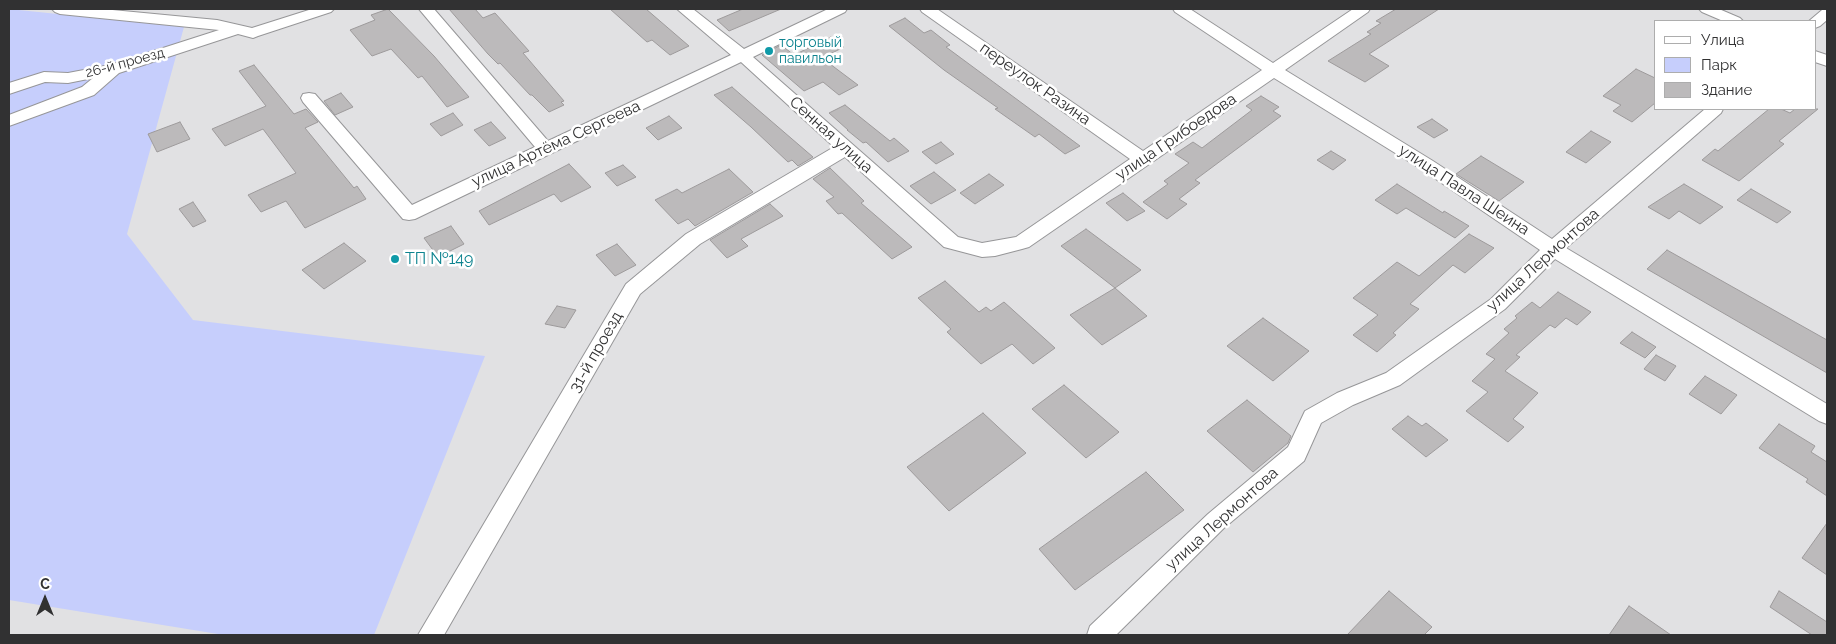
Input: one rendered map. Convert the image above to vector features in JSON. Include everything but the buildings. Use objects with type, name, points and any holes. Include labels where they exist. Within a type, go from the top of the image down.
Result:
[{"type":"street","points":[[60,9],[217,25],[246,31]]},
{"type":"street","name":"26-й проезд","points":[[9,89],[44,77],[68,78],[113,69],[326,9]]},
{"type":"street","points":[[426,9],[546,149]]},
{"type":"street","name":"Сенная улица","points":[[684,9],[743,56],[951,242],[982,250]]},
{"type":"street","name":"улица Артёма Сергеева","points":[[309,98],[409,214],[840,9]]},
{"type":"street","name":"переулок Разина","points":[[927,9],[1142,160]]},
{"type":"street","name":"улица Павла Шеина","points":[[1180,9],[1273,70],[1419,160],[1553,249],[1827,414]]},
{"type":"street","name":"улица Грибоедова","points":[[982,250],[995,249],[1022,242],[1363,9]]},
{"type":"street","points":[[1707,9],[1733,20]]},
{"type":"street","points":[[1816,22],[1827,13]]},
{"type":"street","points":[[9,121],[88,91],[113,69]]},
{"type":"street","name":"улица Лермонтова","points":[[1099,635],[1216,521],[1296,454],[1312,417],[1345,399],[1393,379],[1498,304],[1553,249],[1714,110]]},
{"type":"street","name":"31-й проезд","points":[[430,635],[633,289],[693,239],[846,148]]},
{"type":"green space","points":[[9,9],[184,27],[127,234],[193,320],[485,356],[374,635],[224,635],[9,600]]},
{"type":"place","name":"торговый павильон","points":[[769,51]]},
{"type":"place","name":"ТП №149","points":[[395,259]]}]
